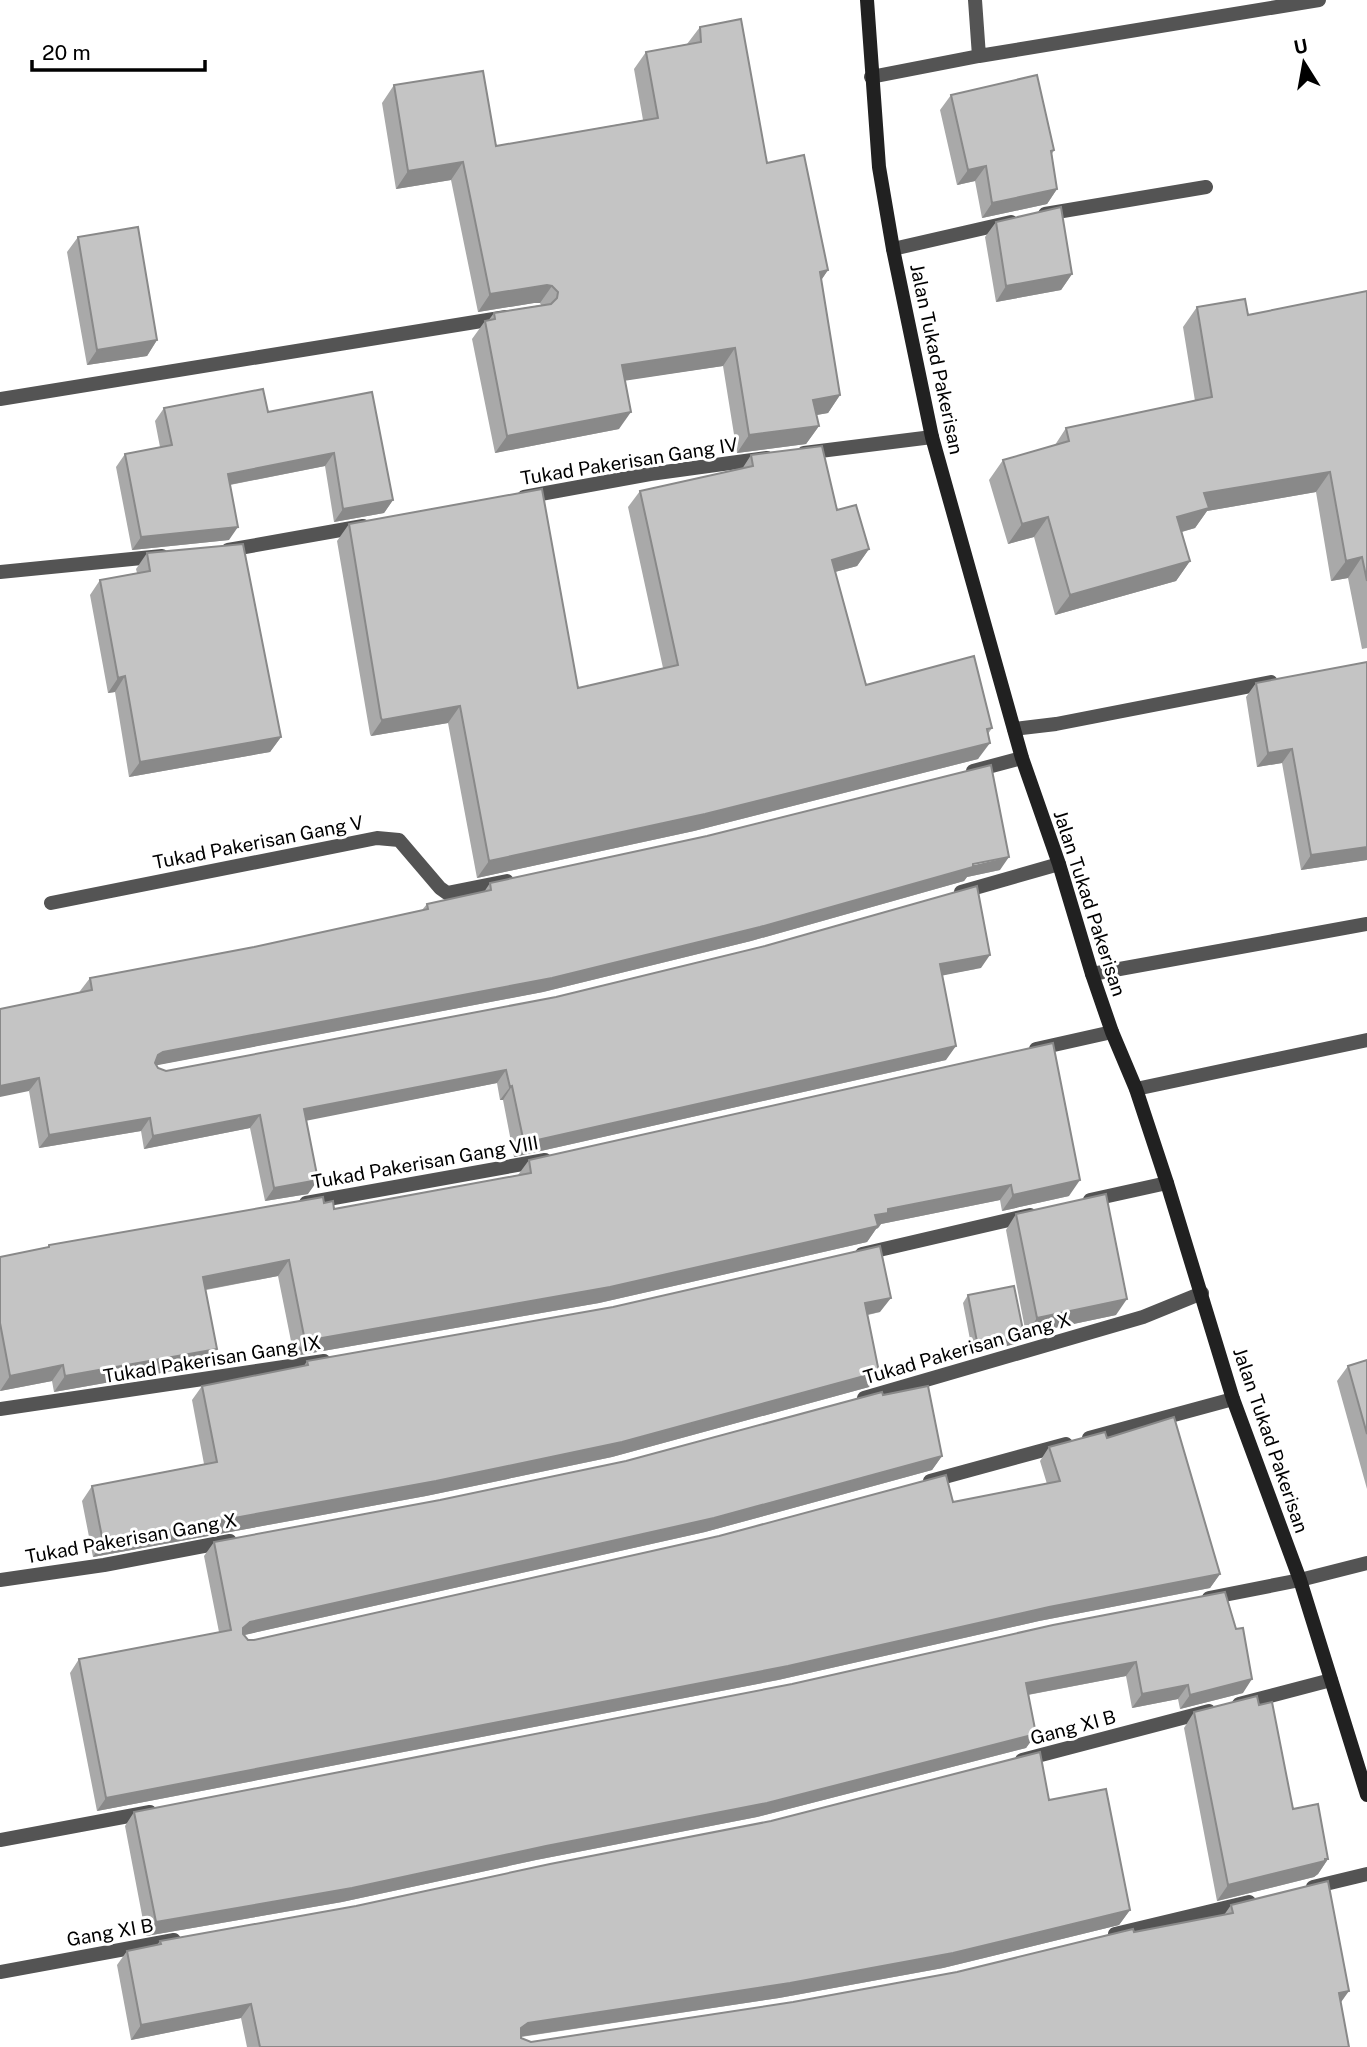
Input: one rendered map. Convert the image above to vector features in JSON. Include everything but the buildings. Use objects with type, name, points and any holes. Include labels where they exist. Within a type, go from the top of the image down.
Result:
[{"type":"street","name":"Jalan Tukad Pakerisan","points":[[867,0],[879,167],[932,437],[1022,758],[1112,1032],[1136,1089],[1167,1183],[1233,1399],[1300,1580],[1367,1795]]},
{"type":"street","points":[[975,0],[979,56]]},
{"type":"street","points":[[872,77],[979,56],[1319,0]]},
{"type":"street","points":[[893,248],[1039,215],[1206,187]]},
{"type":"street","points":[[0,399],[522,314]]},
{"type":"street","name":"Tukad Pakerisan Gang IV","points":[[513,499],[650,474],[932,437]]},
{"type":"street","points":[[213,551],[239,549],[376,524]]},
{"type":"street","points":[[0,572],[173,555]]},
{"type":"street","points":[[1014,729],[1056,724],[1286,680]]},
{"type":"street","points":[[957,775],[1022,758]]},
{"type":"street","name":"Tukad Pakerisan Gang V","points":[[51,903],[377,838],[399,840],[440,888],[447,892],[523,878]]},
{"type":"street","points":[[953,894],[1059,864]]},
{"type":"street","points":[[1093,974],[1367,924]]},
{"type":"street","points":[[1019,1053],[1112,1032]]},
{"type":"street","points":[[1136,1089],[1367,1040]]},
{"type":"street","name":"Tukad Pakerisan Gang VIII","points":[[296,1205],[565,1156]]},
{"type":"street","points":[[1073,1205],[1167,1183]]},
{"type":"street","points":[[845,1258],[1046,1211]]},
{"type":"street","name":"Tukad Pakerisan Gang X","points":[[852,1402],[1143,1317],[1202,1293]]},
{"type":"street","name":"Tukad Pakerisan Gang IX","points":[[0,1409],[341,1359]]},
{"type":"street","points":[[920,1484],[1233,1399]]},
{"type":"street","name":"Tukad Pakerisan Gang X","points":[[0,1580],[104,1565],[239,1540]]},
{"type":"street","points":[[1189,1602],[1300,1580],[1367,1563]]},
{"type":"street","name":"Gang XI B","points":[[1014,1762],[1331,1680]]},
{"type":"street","points":[[0,1840],[160,1810]]},
{"type":"street","points":[[1299,1891],[1367,1874]]},
{"type":"street","points":[[1097,1939],[1258,1900]]},
{"type":"street","name":"Gang XI B","points":[[0,1972],[187,1938]]}]
